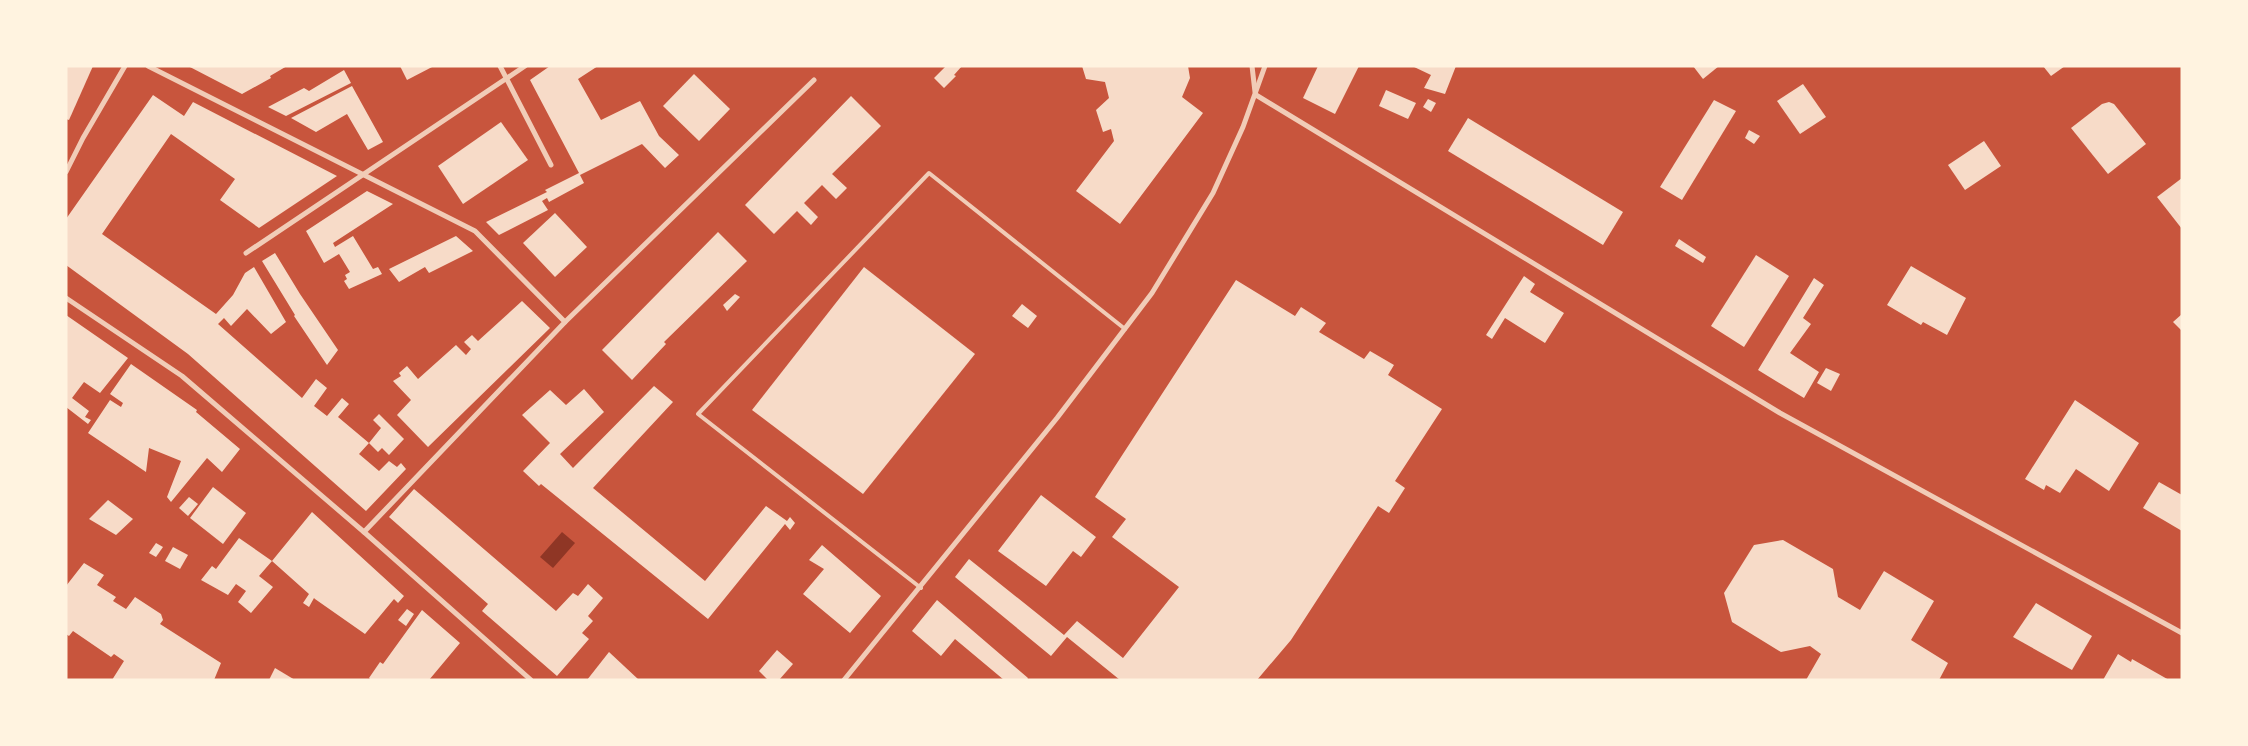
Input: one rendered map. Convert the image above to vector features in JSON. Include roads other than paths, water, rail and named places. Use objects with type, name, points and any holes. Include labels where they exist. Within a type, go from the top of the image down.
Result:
[{"type":"street","points":[[66,172],[83,138],[125,66]]},
{"type":"street","points":[[148,66],[475,231],[566,322]]},
{"type":"street","points":[[500,66],[551,165]]},
{"type":"street","points":[[246,253],[525,66]]},
{"type":"street","points":[[1252,66],[1256,96]]},
{"type":"street","points":[[844,680],[921,588],[1057,418],[1152,293],[1213,193],[1256,96],[1265,66]]},
{"type":"street","points":[[364,532],[566,322],[814,80]]},
{"type":"street","points":[[1256,96],[1780,413],[2182,634]]},
{"type":"street","points":[[66,298],[182,376],[364,532],[531,680]]},
{"type":"lane","points":[[921,588],[698,414],[929,173],[1125,329]]}]
